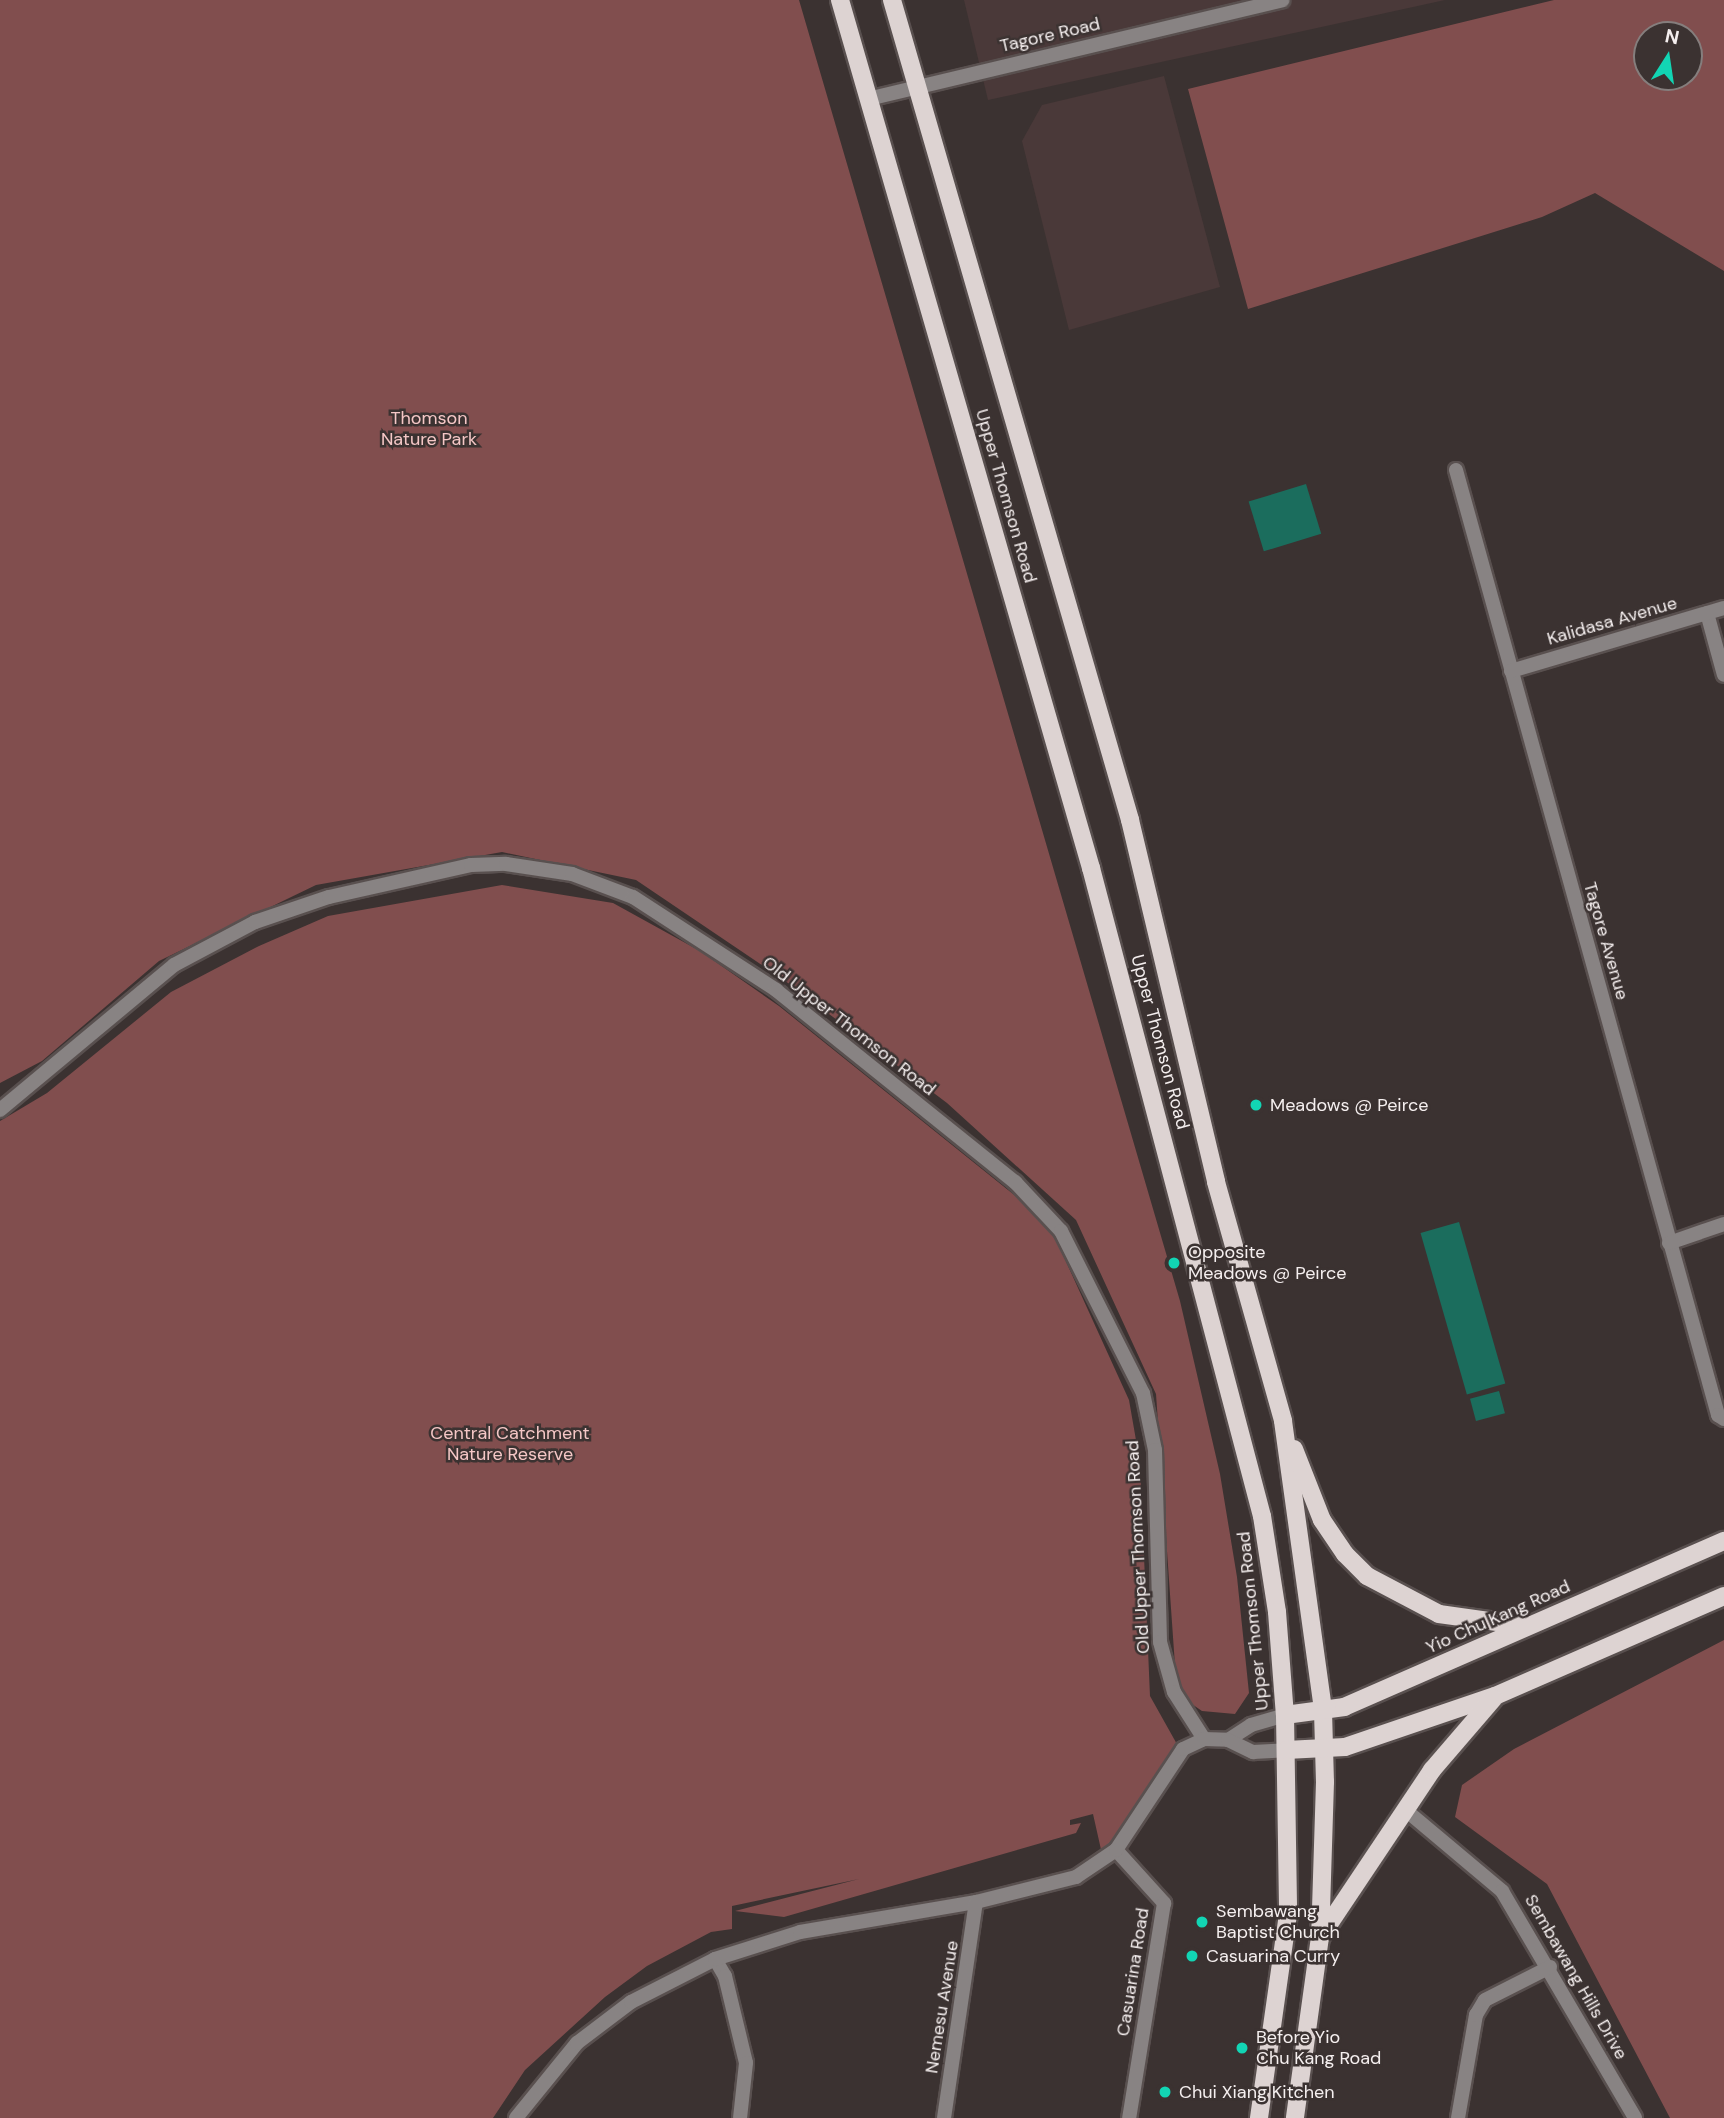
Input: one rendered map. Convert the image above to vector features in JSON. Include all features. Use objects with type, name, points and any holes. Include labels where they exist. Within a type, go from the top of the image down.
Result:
[{"type":"main road","name":"Upper Thomson Road","points":[[840,0],[1091,868],[1251,1471],[1277,1612],[1286,1750],[1288,1914],[1259,2118]]},
{"type":"main road","name":"Upper Thomson Road","points":[[892,0],[1130,820],[1216,1182],[1283,1421],[1323,1711],[1324,1750],[1320,1937],[1295,2118]]},
{"type":"main road","points":[[1283,1421],[1322,1520],[1345,1554],[1367,1576],[1439,1614],[1530,1626]]},
{"type":"main road","name":"Yio Chu Kang Road","points":[[1285,1715],[1344,1707],[1724,1541]]},
{"type":"main road","points":[[1286,1750],[1345,1747],[1495,1696],[1724,1596]]},
{"type":"main road","points":[[1320,1937],[1408,1812],[1432,1770],[1495,1696]]},
{"type":"street","name":"Tagore Road","points":[[868,99],[1282,0]]},
{"type":"street","name":"Tagore Avenue","points":[[1456,470],[1669,1242],[1718,1415],[1724,1419]]},
{"type":"street","name":"Kalidasa Avenue","points":[[1511,671],[1724,608]]},
{"type":"street","points":[[1707,613],[1724,675]]},
{"type":"street","name":"Old Upper Thomson Road","points":[[0,1111],[174,965],[255,922],[329,897],[471,865],[506,864],[572,874],[633,897],[776,990],[1015,1182],[1061,1231],[1143,1393],[1156,1463],[1160,1642],[1174,1692],[1204,1739]]},
{"type":"street","points":[[1669,1242],[1724,1224]]},
{"type":"street","points":[[1228,1740],[1251,1725],[1285,1715]]},
{"type":"street","points":[[516,2118],[577,2043],[631,2002],[715,1959],[800,1932],[976,1902],[1066,1881],[1116,1850],[1174,1759],[1204,1739],[1228,1740],[1253,1752],[1286,1750]]},
{"type":"street","name":"Sembawang Hills Drive","points":[[1408,1812],[1502,1891],[1550,1967],[1635,2118]]},
{"type":"street","name":"Casuarina Road","points":[[1116,1850],[1164,1903],[1129,2118]]},
{"type":"street","name":"Nemesu Avenue","points":[[944,2118],[976,1902]]},
{"type":"street","points":[[715,1959],[724,1976],[746,2063],[740,2118]]},
{"type":"street","points":[[1458,2118],[1476,2015],[1485,2000],[1550,1967]]},
{"type":"shaded area","points":[[964,0],[1445,0],[988,100]]},
{"type":"shaded area","points":[[1164,76],[1220,287],[1069,330],[1022,141],[1042,105]]},
{"type":"shaded area","points":[[1306,484],[1321,534],[1264,551],[1249,502]]},
{"type":"shaded area","points":[[1459,1222],[1505,1383],[1467,1395],[1421,1233]]},
{"type":"shaded area","points":[[1499,1391],[1505,1413],[1476,1421],[1470,1399]]},
{"type":"green space","name":"Thomson Nature Park","points":[[0,0],[799,0],[1180,1301],[1220,1474],[1237,1577],[1249,1693],[1235,1714],[1202,1711],[1177,1694],[1156,1394],[1076,1220],[947,1103],[784,980],[636,880],[502,852],[316,885],[159,961],[42,1061],[0,1083]]},
{"type":"green space","points":[[1554,0],[1724,0],[1724,271],[1595,193],[1542,217],[1248,309],[1188,89]]},
{"type":"green space","name":"Central Catchment Nature Reserve","points":[[502,885],[613,903],[700,951],[779,1006],[1048,1222],[1129,1400],[1140,1463],[1150,1696],[1178,1746],[1102,1854],[1093,1814],[1070,1820],[1070,1825],[1081,1823],[1076,1833],[784,1917],[735,1911],[859,1879],[732,1906],[732,1929],[711,1932],[647,1966],[605,1997],[525,2070],[493,2118],[0,2118],[0,1121],[47,1093],[171,992],[259,946],[328,916]]},
{"type":"green space","points":[[1724,1640],[1724,2118],[1670,2118],[1547,1884],[1455,1817],[1462,1785],[1514,1749]]},
{"type":"place","name":"Meadows @ Peirce","points":[[1256,1105]]},
{"type":"place","name":"Opposite Meadows @ Peirce","points":[[1174,1263]]},
{"type":"place","name":"Sembawang Baptist Church","points":[[1202,1922]]},
{"type":"place","name":"Casuarina Curry","points":[[1192,1956]]},
{"type":"place","name":"Before Yio Chu Kang Road","points":[[1242,2048]]},
{"type":"place","name":"Chui Xiang Kitchen","points":[[1165,2092]]}]
